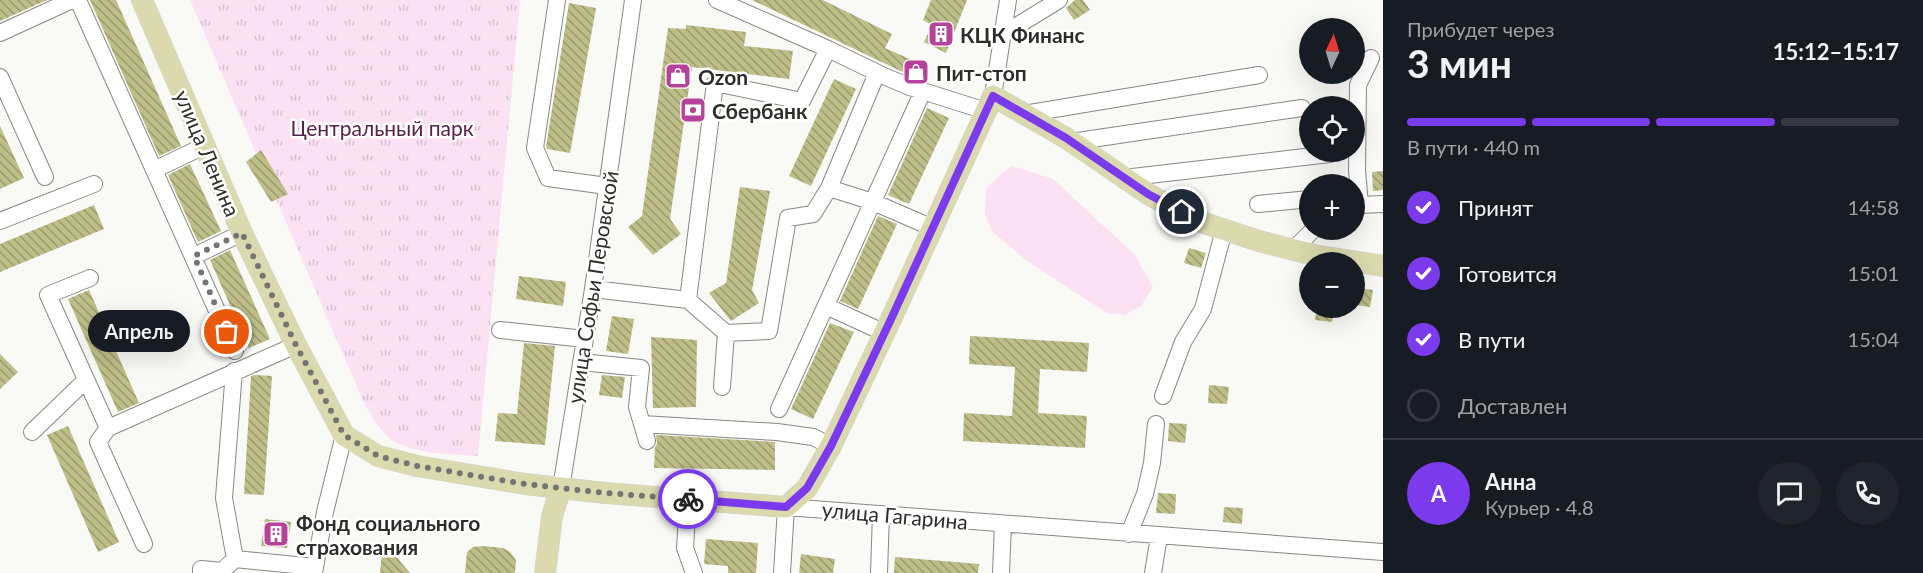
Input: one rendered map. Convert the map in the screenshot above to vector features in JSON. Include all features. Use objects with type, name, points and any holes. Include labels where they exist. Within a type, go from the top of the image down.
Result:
[{"type":"main road","name":"улица Ленина","points":[[142,0],[242,233],[296,345],[344,435]]},
{"type":"main road","points":[[786,507],[807,488],[831,446],[989,104],[1024,114],[1071,142],[1148,194],[1198,221],[1293,250],[1383,266]]},
{"type":"main road","name":"улица Гагарина","points":[[344,435],[378,456],[525,484],[605,493],[786,507]]},
{"type":"main road","name":"улица Софьи Перовской","points":[[545,573],[552,516],[561,488]]},
{"type":"street","points":[[0,33],[72,0]]},
{"type":"street","points":[[78,0],[236,351]]},
{"type":"street","points":[[556,0],[535,148],[548,178],[607,186]]},
{"type":"street","name":"улица Софьи Перовской","points":[[561,488],[593,289],[633,0]]},
{"type":"street","points":[[717,0],[828,49],[878,74],[923,91],[989,104],[1008,0]]},
{"type":"street","points":[[1002,35],[1059,0]]},
{"type":"street","points":[[688,300],[715,83],[802,101],[828,49]]},
{"type":"street","points":[[1371,58],[1358,84],[1357,170],[1360,205],[1383,204]]},
{"type":"street","points":[[593,289],[688,300],[726,333],[769,331],[788,218],[813,214],[829,188],[878,74]]},
{"type":"street","points":[[1024,114],[1259,75]]},
{"type":"street","points":[[0,77],[45,177]]},
{"type":"street","points":[[779,409],[923,91]]},
{"type":"street","points":[[1071,142],[1299,108]]},
{"type":"street","points":[[154,170],[204,146]]},
{"type":"street","points":[[1124,178],[1299,158]]},
{"type":"street","points":[[0,222],[94,184]]},
{"type":"street","points":[[829,188],[873,202],[933,228]]},
{"type":"street","points":[[1258,204],[1299,201]]},
{"type":"street","points":[[1163,396],[1182,342],[1203,309],[1224,230]]},
{"type":"street","points":[[194,256],[242,233]]},
{"type":"street","points":[[1293,250],[1303,240]]},
{"type":"street","points":[[90,278],[48,295],[108,428]]},
{"type":"street","points":[[826,306],[885,333]]},
{"type":"street","points":[[500,330],[585,339]]},
{"type":"street","points":[[722,387],[726,333]]},
{"type":"street","points":[[144,544],[98,442],[108,428],[296,345]]},
{"type":"street","points":[[581,362],[641,368],[637,407],[647,441]]},
{"type":"street","points":[[234,371],[224,498],[236,559]]},
{"type":"street","points":[[32,432],[86,380]]},
{"type":"street","points":[[642,424],[813,436],[831,446]]},
{"type":"street","points":[[1129,534],[1145,494],[1152,463],[1156,424]]},
{"type":"street","points":[[201,573],[201,569],[222,571],[236,559],[315,570],[325,512],[344,435]]},
{"type":"street","points":[[688,499],[685,548],[694,573]]},
{"type":"street","points":[[782,573],[786,507]]},
{"type":"street","name":"улица Гагарина","points":[[786,507],[1383,552]]},
{"type":"street","points":[[879,573],[881,514]]},
{"type":"street","points":[[1001,573],[1002,524]]},
{"type":"street","points":[[1153,573],[1159,536]]},
{"type":"green space","name":"Центральный парк","points":[[190,0],[520,0],[478,456],[443,454],[406,447],[387,436],[375,421],[365,405]]},
{"type":"green space","points":[[1012,166],[1053,179],[1135,255],[1153,287],[1141,306],[1125,315],[1107,313],[1027,261],[992,231],[985,214],[986,189]]},
{"type":"building","points":[[0,0],[47,0],[0,21]]},
{"type":"building","points":[[90,0],[116,0],[181,146],[159,156]]},
{"type":"building","points":[[752,0],[823,0],[892,34],[885,48],[921,64],[913,77]]},
{"type":"building","name":"КЦК Финанс","points":[[931,0],[967,0],[946,53],[924,42],[932,25],[923,20]]},
{"type":"building","points":[[1075,0],[1083,0],[1090,10],[1074,20],[1066,8]]},
{"type":"building","points":[[569,3],[596,8],[570,153],[546,147]]},
{"type":"building","points":[[686,25],[746,32],[744,46],[793,51],[789,79],[692,67],[670,219],[681,234],[653,255],[628,227],[642,216],[668,28],[686,29]]},
{"type":"building","points":[[834,79],[856,89],[811,186],[789,176]]},
{"type":"building","points":[[927,108],[949,118],[909,204],[888,195]]},
{"type":"building","points":[[0,126],[24,178],[0,189]]},
{"type":"building","points":[[261,150],[288,194],[271,202],[246,162]]},
{"type":"building","points":[[190,164],[221,231],[198,242],[168,175]]},
{"type":"building","points":[[1383,171],[1383,190],[1373,191],[1372,172]]},
{"type":"building","points":[[740,187],[770,191],[752,290],[759,303],[731,321],[709,293],[726,283]]},
{"type":"building","points":[[94,205],[104,229],[0,272],[0,244]]},
{"type":"building","points":[[878,216],[897,224],[858,309],[840,301]]},
{"type":"building","points":[[1189,248],[1206,253],[1201,268],[1184,263]]},
{"type":"building","points":[[230,250],[270,339],[249,348],[210,260]]},
{"type":"building","points":[[519,276],[566,282],[563,306],[516,299]]},
{"type":"building","points":[[1365,289],[1373,290],[1370,307],[1365,306]]},
{"type":"building","points":[[89,290],[139,403],[118,412],[68,299]]},
{"type":"building","points":[[612,316],[634,319],[628,354],[606,351]]},
{"type":"building","points":[[1315,318],[1333,318],[1332,322],[1315,320]]},
{"type":"building","points":[[830,323],[854,332],[813,419],[791,409]]},
{"type":"building","points":[[970,336],[1089,343],[1087,372],[1040,369],[1038,413],[1087,416],[1085,448],[963,441],[964,413],[1012,416],[1015,367],[969,364]]},
{"type":"building","points":[[651,337],[697,340],[696,407],[653,408]]},
{"type":"building","points":[[524,343],[555,346],[545,445],[495,441],[498,413],[517,414]]},
{"type":"building","points":[[0,354],[18,372],[0,389]]},
{"type":"building","points":[[602,375],[625,377],[622,398],[599,395]]},
{"type":"building","points":[[251,376],[272,376],[264,495],[244,494]]},
{"type":"building","points":[[1209,385],[1229,387],[1227,404],[1208,403]]},
{"type":"building","points":[[1169,423],[1187,424],[1185,443],[1168,441]]},
{"type":"building","points":[[68,426],[119,542],[98,552],[47,435]]},
{"type":"building","points":[[656,435],[775,442],[775,470],[654,468]]},
{"type":"building","points":[[1158,493],[1176,494],[1175,514],[1156,513]]},
{"type":"building","points":[[1224,507],[1243,508],[1242,524],[1223,522]]},
{"type":"building","name":"Фонд социального страхования","points":[[265,519],[291,522],[287,548],[261,546]]},
{"type":"building","points":[[706,539],[758,543],[756,573],[728,573],[728,566],[704,564]]},
{"type":"building","points":[[383,541],[410,573],[380,573]]},
{"type":"building","points":[[473,547],[503,548],[510,552],[516,560],[515,573],[465,573],[467,552]]},
{"type":"building","points":[[801,554],[835,559],[833,573],[799,573]]},
{"type":"building","points":[[895,557],[979,564],[978,573],[894,573]]},
{"type":"way so far","points":[[227,332],[194,256],[242,233],[296,345],[344,435],[378,456],[417,466],[525,484],[688,499]]},
{"type":"place","name":"КЦК Финанс","points":[[941,34]]},
{"type":"place","name":"Пит-стоп","points":[[916,72]]},
{"type":"place","name":"Ozon","points":[[678,76]]},
{"type":"place","name":"Сбербанк","points":[[693,110]]},
{"type":"place","name":"Апрель","points":[[227,332]]},
{"type":"place","name":"Фонд социального страхования","points":[[276,534]]},
{"type":"route","points":[[688,499],[786,507],[807,488],[831,446],[993,96],[1066,138],[1148,194],[1182,212]]}]
